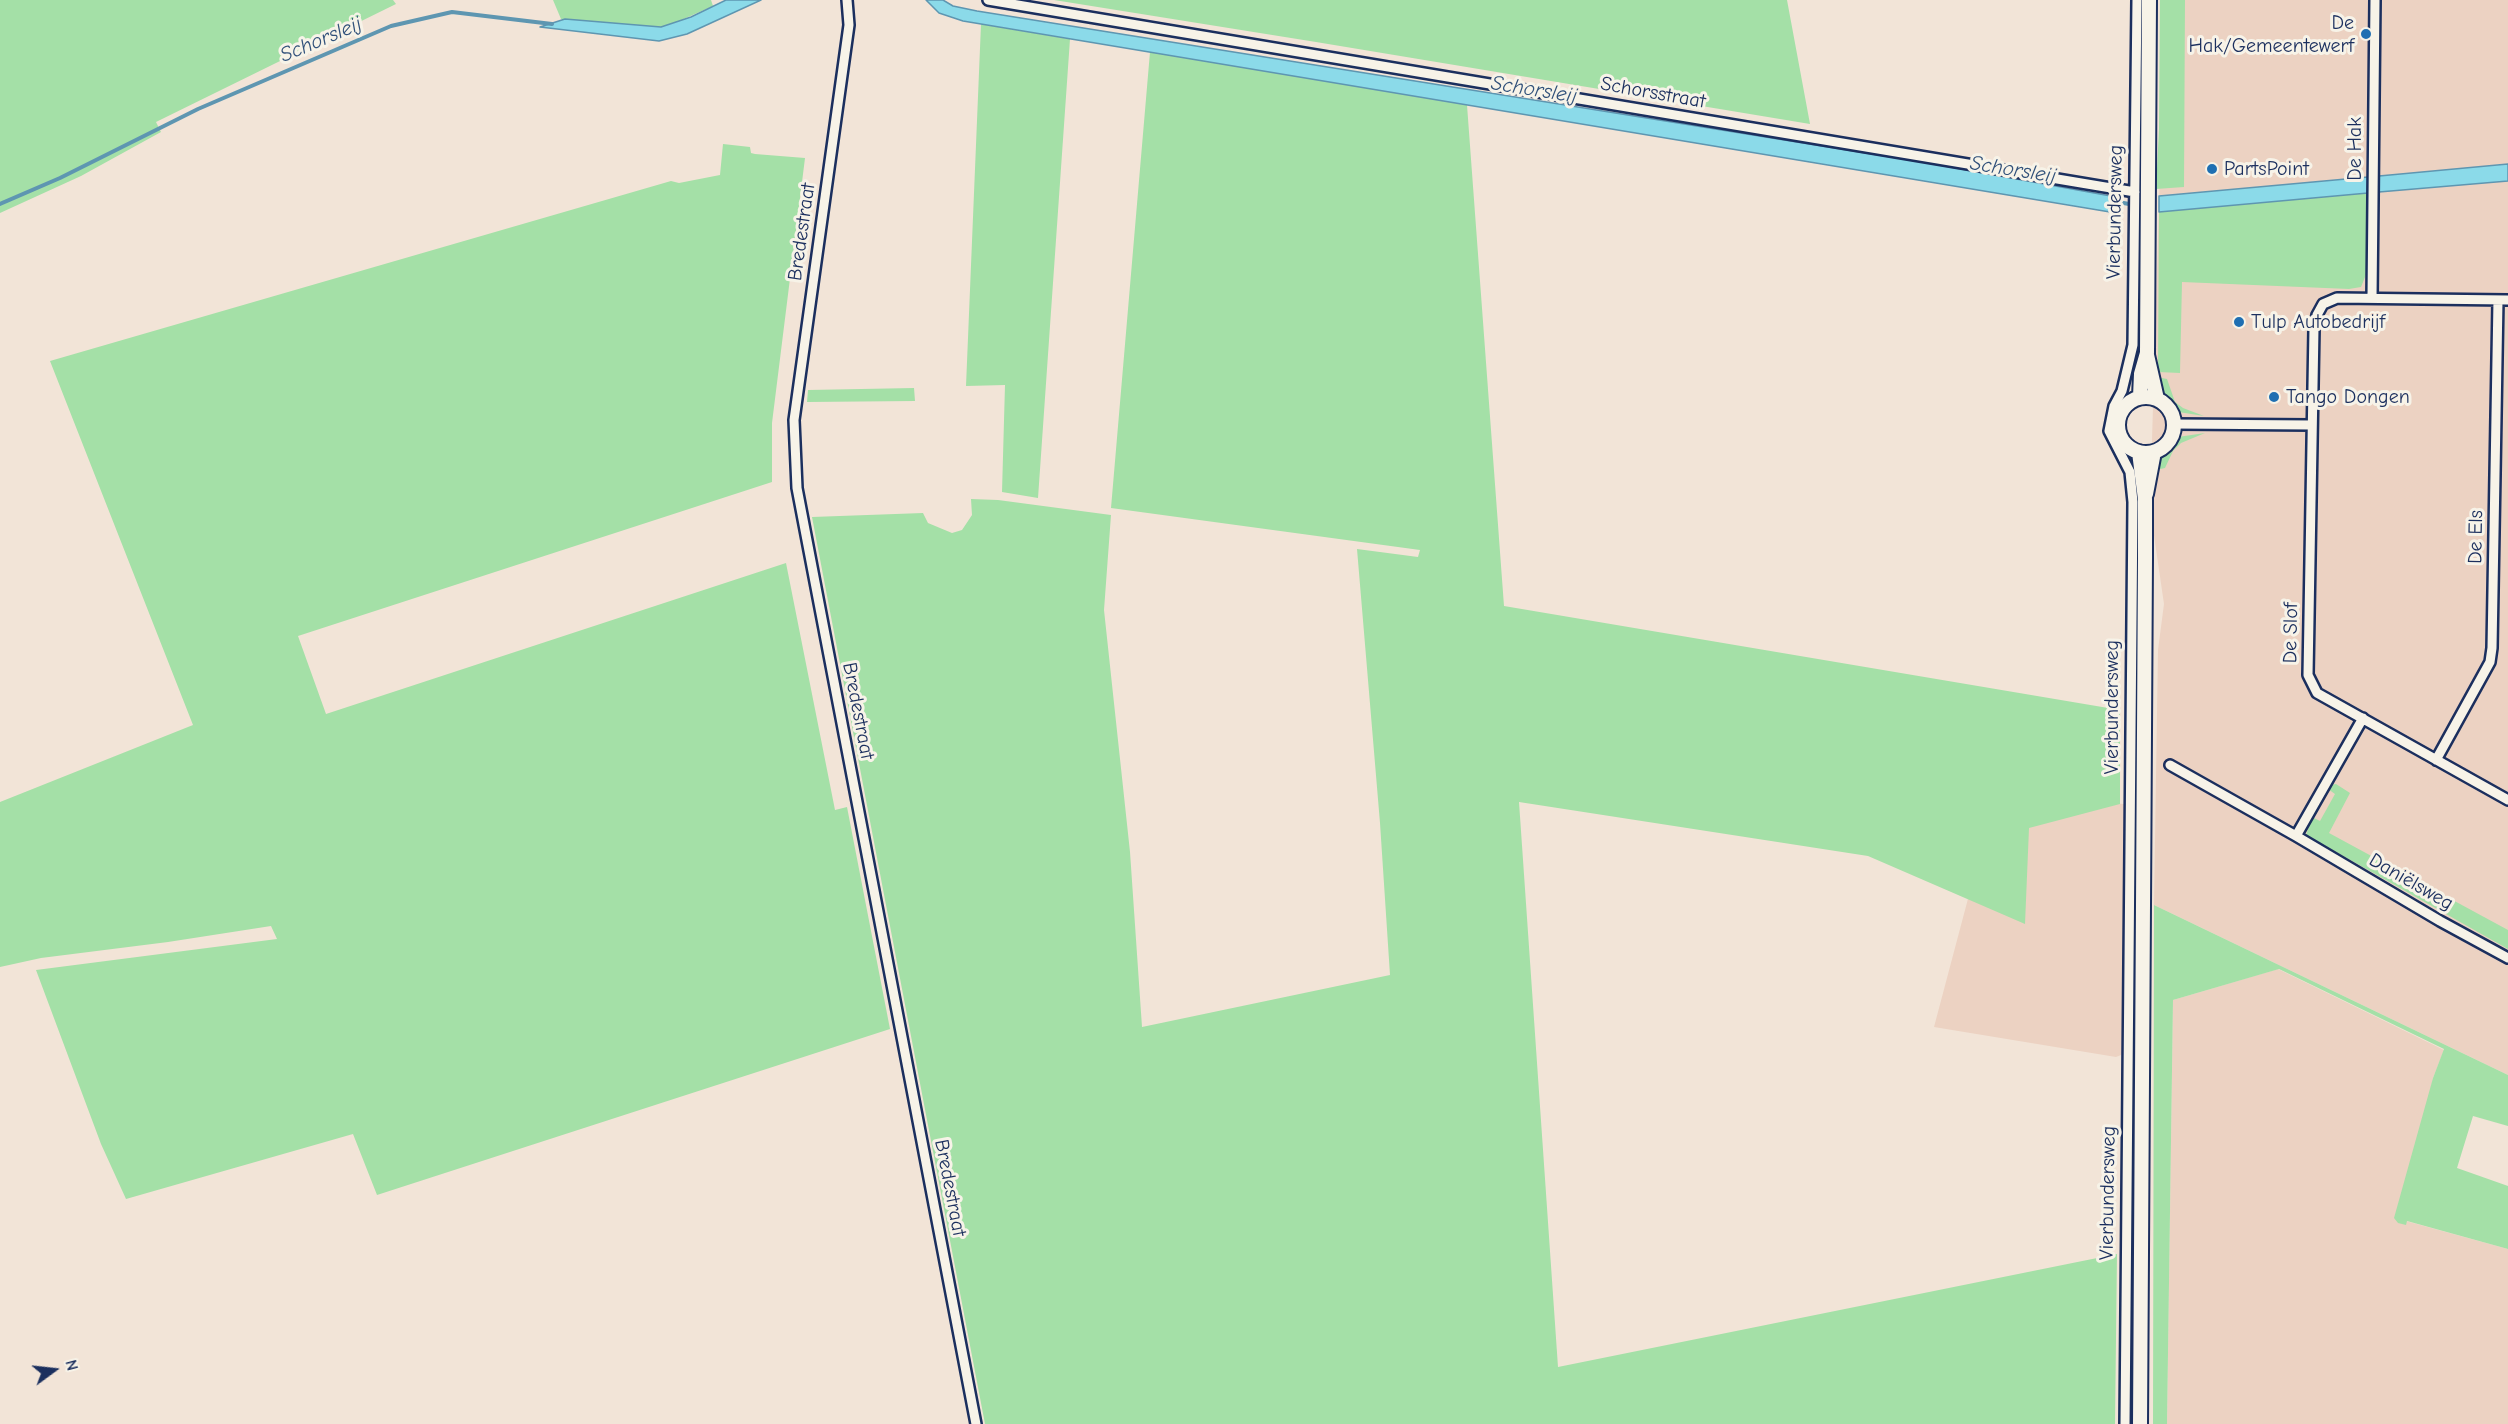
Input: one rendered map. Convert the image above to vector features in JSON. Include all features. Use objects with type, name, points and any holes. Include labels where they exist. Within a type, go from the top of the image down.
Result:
[{"type":"main road","name":"Vierbundersweg","points":[[2149,0],[2147,353],[2157,399]]},
{"type":"main road","name":"Vierbundersweg","points":[[2140,397],[2141,374],[2147,353]]},
{"type":"main road","points":[[2140,397],[2157,399],[2169,409],[2174,424],[2168,441],[2154,452],[2139,452],[2123,441],[2118,424],[2124,407],[2140,397]]},
{"type":"main road","name":"Vierbundersweg","points":[[2139,452],[2145,499]]},
{"type":"main road","name":"Vierbundersweg","points":[[2140,1424],[2134,1217],[2139,558],[2145,499],[2154,452]]},
{"type":"street","name":"Bredestraat","points":[[847,0],[849,25],[794,420],[797,488],[976,1424]]},
{"type":"street","name":"Schorsstraat","points":[[988,0],[2135,192]]},
{"type":"street","name":"Vierbundersweg","points":[[2137,0],[2133,345],[2122,391],[2114,406],[2109,431],[2130,472],[2139,558]]},
{"type":"street","name":"De Hak","points":[[2372,298],[2375,0]]},
{"type":"street","name":"De Slof","points":[[2503,300],[2337,298],[2323,304],[2317,315],[2314,328],[2308,675],[2317,693],[2508,800]]},
{"type":"street","name":"De Els","points":[[2436,760],[2490,662],[2503,300]]},
{"type":"street","points":[[2174,424],[2312,425]]},
{"type":"street","points":[[2296,836],[2363,718]]},
{"type":"street","name":"Daniëlsweg","points":[[2170,765],[2508,958]]},
{"type":"street","name":"Vierbundersweg","points":[[2125,1424],[2125,1372],[2134,1217]]},
{"type":"street","points":[[2125,1372],[2140,1372]]},
{"type":"shaded area","points":[[2165,0],[2508,0],[2508,1075],[2154,905],[2158,650],[2164,604],[2150,508]]},
{"type":"shaded area","points":[[2061,798],[2134,805],[2131,1051],[2116,1057],[1934,1027],[1969,895],[2023,822]]},
{"type":"shaded area","points":[[2278,969],[2444,1050],[2433,1078],[2406,1221],[2508,1249],[2508,1424],[2167,1424],[2173,1000]]},
{"type":"green space","points":[[0,0],[393,0],[396,4],[156,122],[161,132],[81,176],[0,213]]},
{"type":"green space","points":[[553,0],[711,0],[713,6],[661,27],[650,27],[561,19]]},
{"type":"green space","points":[[1054,0],[1787,0],[1810,124],[1316,42]]},
{"type":"green space","points":[[2160,0],[2185,0],[2184,187],[2156,189],[2159,129]]},
{"type":"green space","points":[[981,24],[1070,39],[1038,498],[1002,492],[1005,385],[966,386]]},
{"type":"green space","points":[[1150,52],[1467,105],[1504,606],[2120,710],[2120,804],[2029,828],[2025,924],[1868,856],[1519,802],[1558,1367],[2117,1254],[2115,1424],[985,1424],[812,517],[923,513],[928,523],[952,533],[962,530],[972,515],[971,499],[998,500],[1111,515],[1104,610],[1130,852],[1142,1027],[1390,975],[1357,549],[1418,557],[1420,550],[1111,508]]},
{"type":"green space","points":[[723,144],[750,147],[751,153],[755,154],[805,158],[772,423],[772,482],[298,636],[326,714],[786,563],[835,810],[847,807],[890,1029],[377,1195],[353,1134],[126,1199],[101,1144],[36,970],[277,939],[271,926],[41,958],[0,967],[0,802],[193,725],[50,361],[671,181],[679,183],[720,175]]},
{"type":"green space","points":[[2368,193],[2367,272],[2361,287],[2349,289],[2182,282],[2180,373],[2158,372],[2159,212]]},
{"type":"green space","points":[[2157,377],[2167,379],[2175,402],[2183,408],[2204,416],[2172,411],[2163,401]]},
{"type":"green space","points":[[914,388],[915,401],[807,402],[808,390]]},
{"type":"green space","points":[[2205,433],[2181,443],[2173,451],[2165,468],[2156,470],[2162,448],[2171,438]]},
{"type":"green space","points":[[2336,784],[2350,793],[2329,833],[2508,930],[2508,949],[2306,835],[2312,817],[2320,821],[2335,794],[2328,789],[2331,785]]},
{"type":"green space","points":[[2154,905],[2508,1075],[2508,1126],[2473,1116],[2457,1168],[2508,1186],[2508,1249],[2407,1221],[2406,1225],[2398,1223],[2394,1218],[2433,1078],[2444,1049],[2279,969],[2173,1000],[2167,1424],[2153,1424]]},
{"type":"water","points":[[726,0],[761,0],[687,34],[659,41],[540,27],[565,19],[661,27],[691,17]]},
{"type":"water","points":[[926,0],[943,0],[953,6],[977,11],[1922,162],[2122,198],[2122,214],[963,21],[939,13]]},
{"type":"water","points":[[2508,164],[2508,181],[2379,192],[2379,176]]},
{"type":"water","points":[[2368,177],[2368,193],[2159,212],[2159,196]]},
{"type":"waterway","name":"Schorsleij","points":[[0,204],[60,178],[198,109],[391,26],[452,12],[552,24]]},
{"type":"waterway","name":"Schorsleij","points":[[2118,202],[2129,204]]},
{"type":"place","name":"De Hak/Gemeentewerf","points":[[2366,34]]},
{"type":"place","name":"PartsPoint","points":[[2212,169]]},
{"type":"place","name":"Tulp Autobedrijf","points":[[2239,322]]},
{"type":"place","name":"Tango Dongen","points":[[2274,397]]}]
